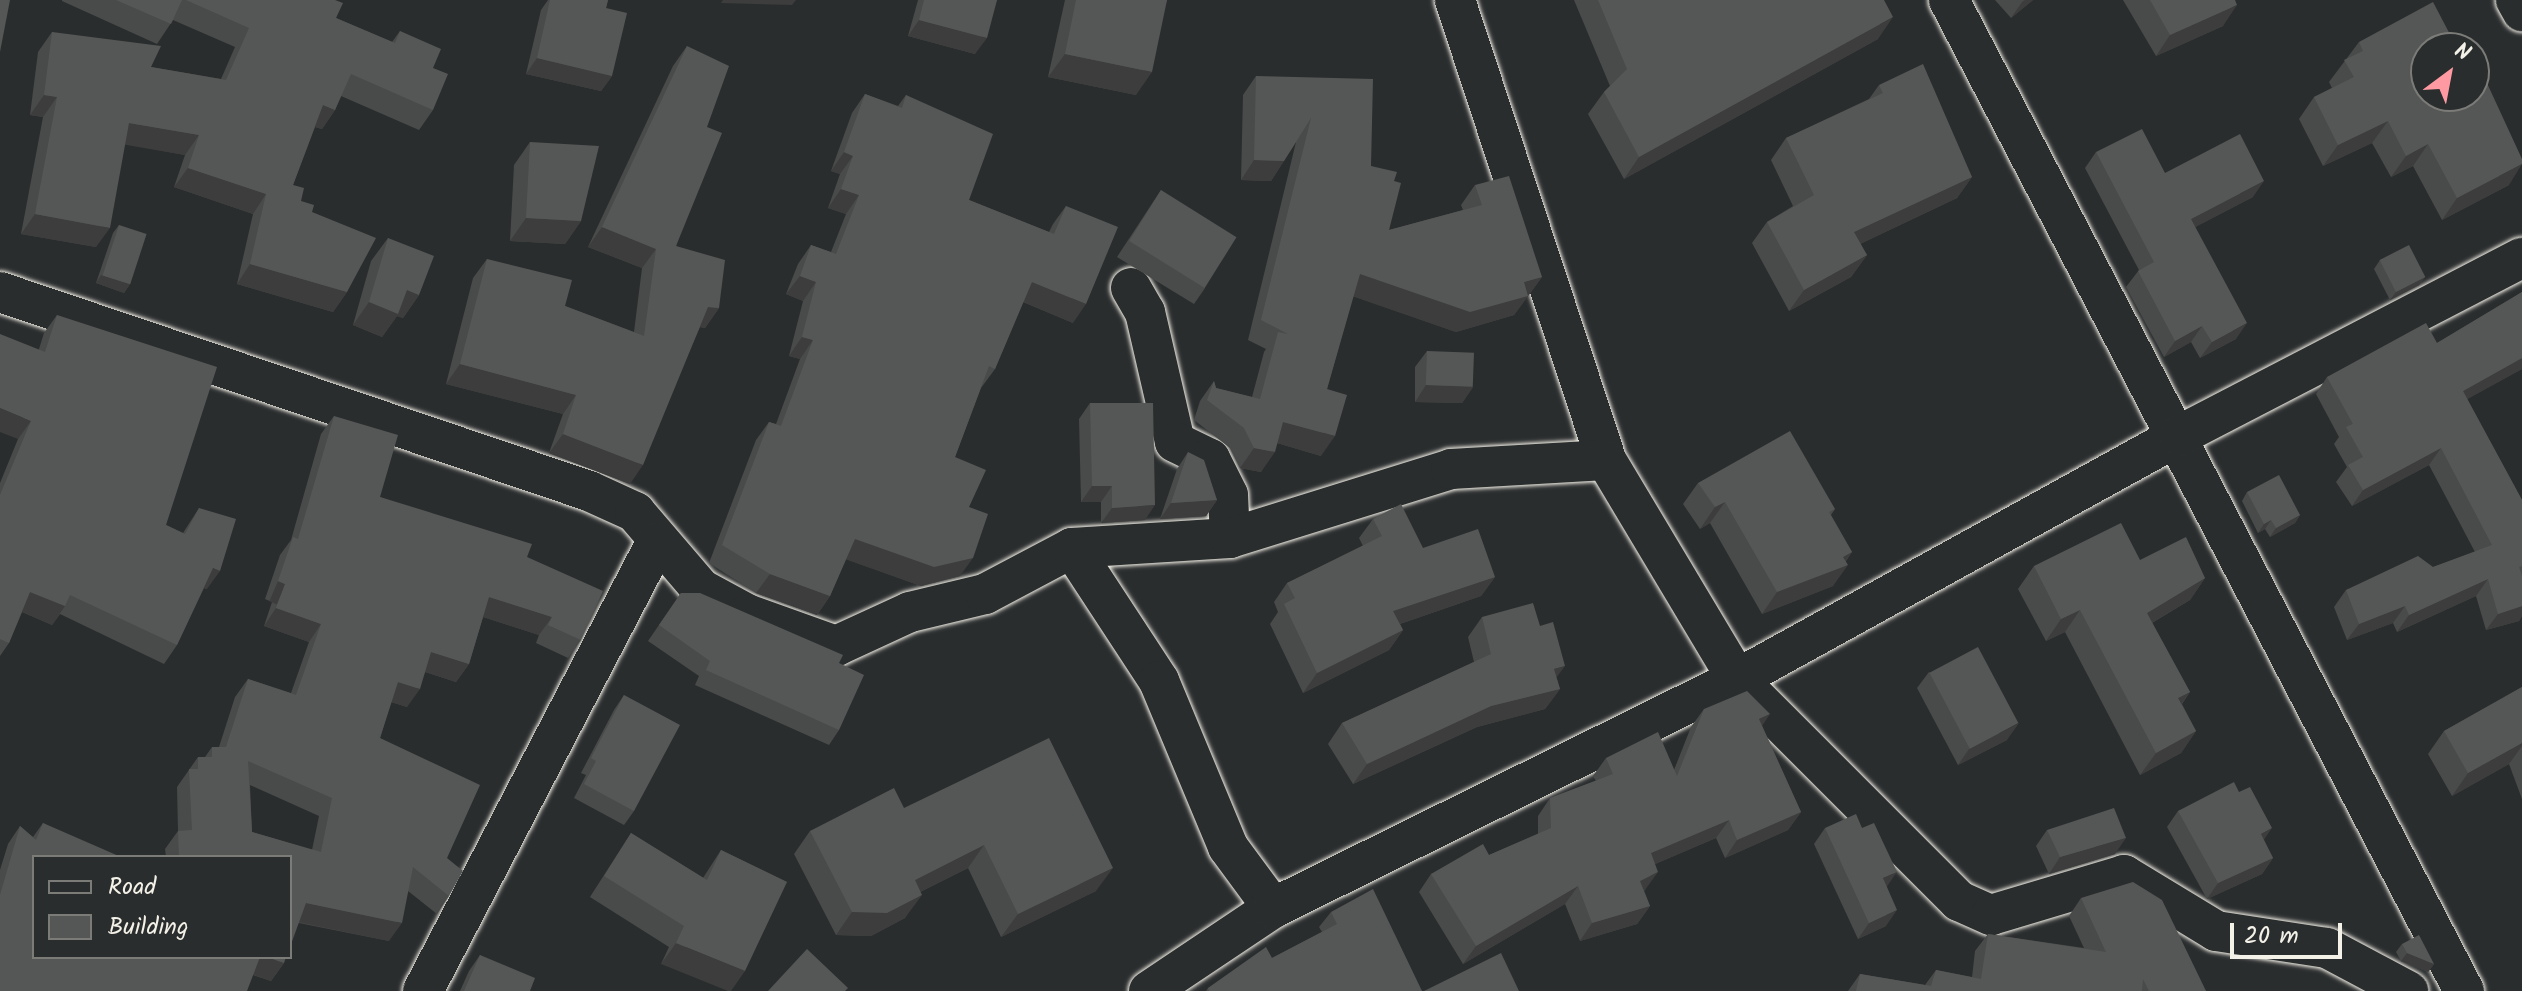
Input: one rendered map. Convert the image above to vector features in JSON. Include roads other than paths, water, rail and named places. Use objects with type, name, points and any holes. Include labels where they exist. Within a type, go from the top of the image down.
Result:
[{"type":"street","points":[[1455,0],[1606,460],[1737,679],[1959,901],[1991,915],[2124,875],[2216,931],[2327,948],[2408,991]]},
{"type":"street","points":[[1949,0],[2180,435],[2464,991]]},
{"type":"street","points":[[2516,0],[2522,11]]},
{"type":"street","points":[[1149,991],[1273,908],[1737,679],[2180,435],[2522,258]]},
{"type":"street","points":[[1131,288],[1145,312],[1175,442],[1210,459],[1228,495],[1230,538]]},
{"type":"street","points":[[0,292],[519,464],[635,512],[656,543],[701,589],[747,614],[836,646],[910,612],[985,594],[1072,548],[1230,538],[1451,469],[1606,460]]},
{"type":"street","points":[[423,991],[656,543]]},
{"type":"street","points":[[1072,548],[1159,681],[1228,847],[1273,908]]}]
